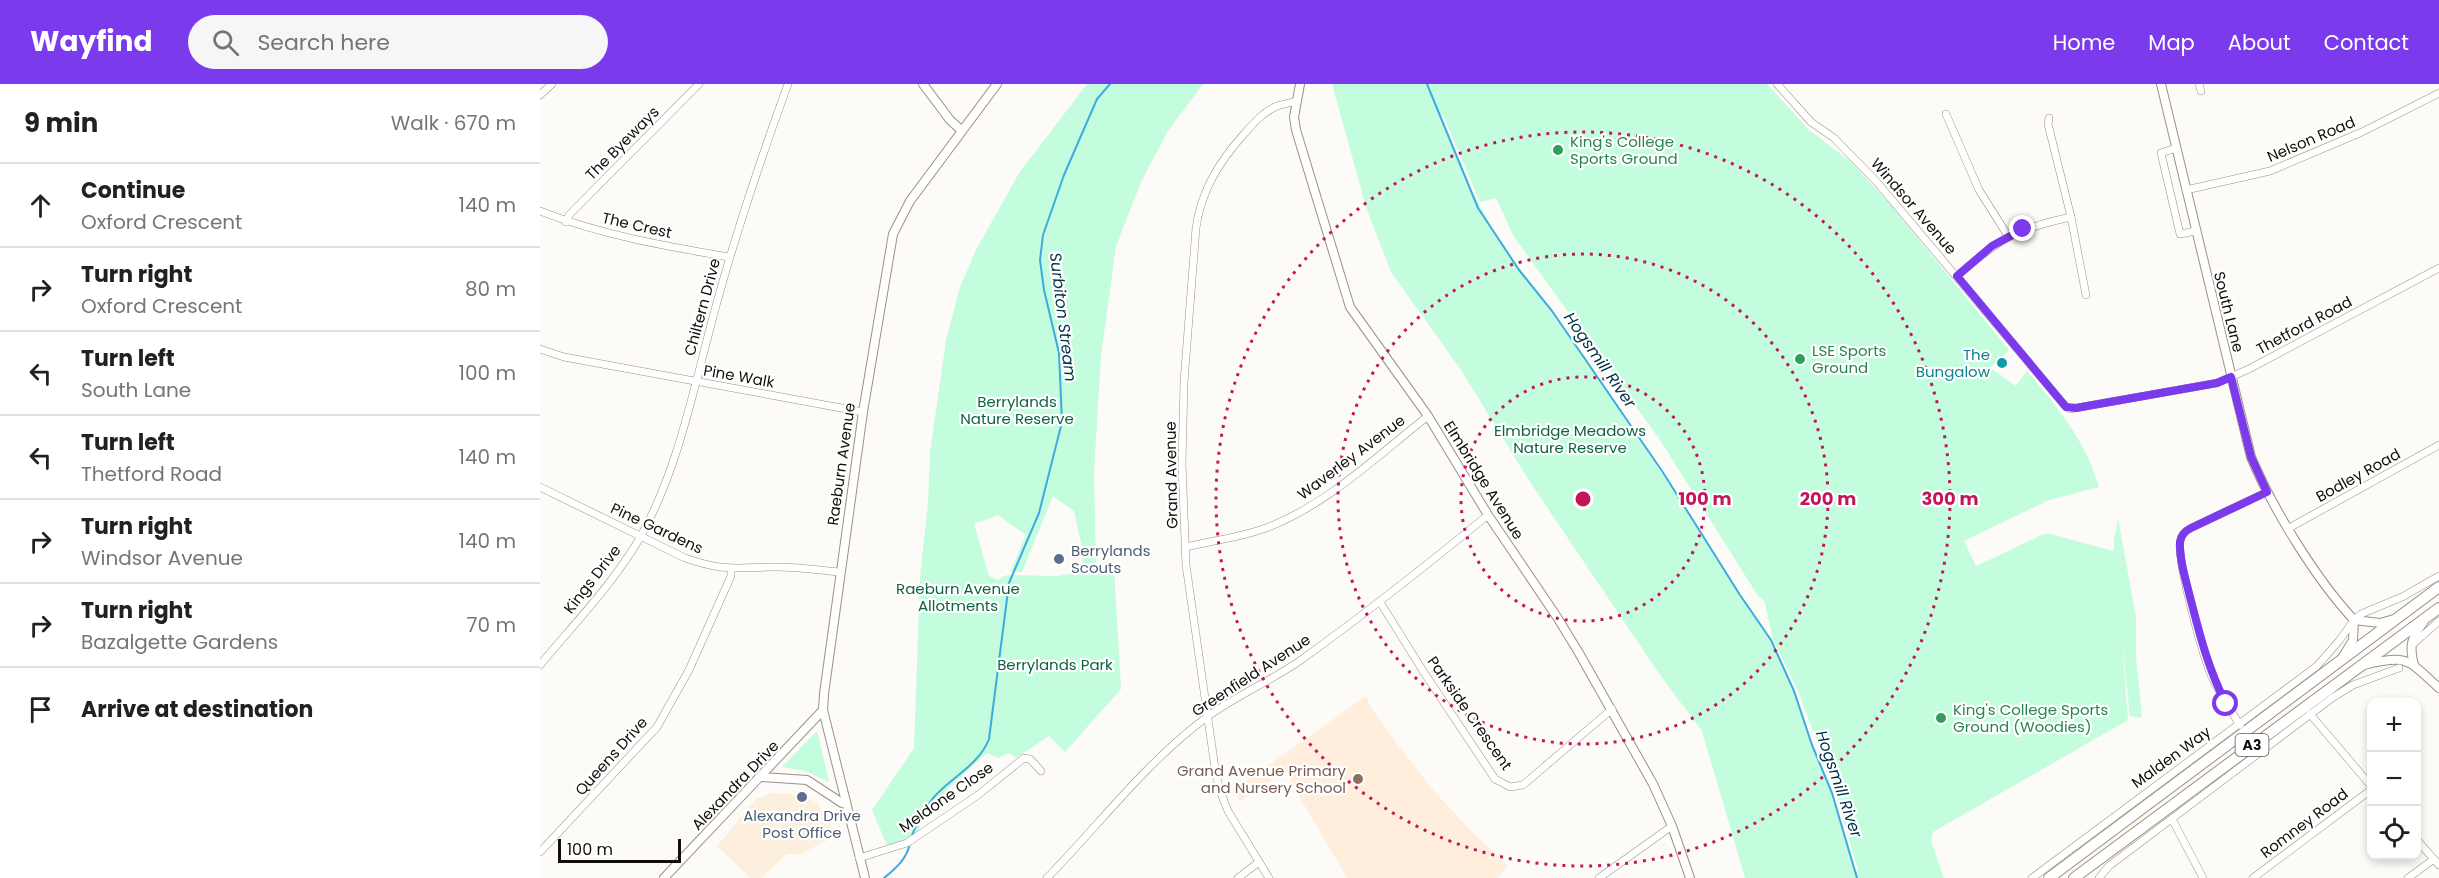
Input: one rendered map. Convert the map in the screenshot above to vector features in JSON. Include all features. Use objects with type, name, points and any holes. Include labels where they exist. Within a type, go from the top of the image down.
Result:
[{"type":"highway","name":"Malden Way","points":[[2049,878],[2439,586]]},
{"type":"highway","name":"A3","points":[[2074,878],[2358,667],[2436,617]]},
{"type":"street","points":[[540,95],[552,84]]},
{"type":"street","name":"The Byeways","points":[[566,222],[569,215],[699,84]]},
{"type":"street","name":"Chiltern Drive","points":[[641,536],[675,457],[729,256],[788,84]]},
{"type":"street","points":[[923,84],[950,120],[961,130]]},
{"type":"street","name":"Raeburn Avenue","points":[[862,877],[823,710],[862,412],[893,234],[901,216],[961,130],[997,84]]},
{"type":"street","name":"Elmbridge Avenue","points":[[1300,84],[1294,117],[1296,130],[1350,307],[1428,416],[1488,515],[1557,617],[1612,709],[1653,784],[1672,826],[1690,878]]},
{"type":"street","name":"Windsor Avenue","points":[[1777,84],[1811,122],[1834,138],[1876,181],[2070,409]]},
{"type":"street","name":"South Lane","points":[[2161,84],[2251,457],[2267,492],[2322,581],[2354,620]]},
{"type":"street","name":"Nelson Road","points":[[2186,190],[2270,171],[2362,132],[2439,93]]},
{"type":"street","name":"Grand Avenue","points":[[1269,878],[1228,810],[1220,791],[1186,565],[1182,464],[1184,382],[1199,209],[1209,182],[1222,158],[1260,116],[1276,106],[1297,101]]},
{"type":"street","points":[[1946,114],[1979,190],[2008,236]]},
{"type":"street","points":[[2049,118],[2048,124],[2071,218],[2086,295]]},
{"type":"street","points":[[2176,148],[2161,153],[2180,234],[2196,231]]},
{"type":"street","name":"The Crest","points":[[540,211],[566,222],[645,242],[729,256]]},
{"type":"street","points":[[1957,276],[1992,246],[2008,236],[2023,229],[2071,218]]},
{"type":"street","name":"Thetford Road","points":[[2070,409],[2217,383],[2439,268]]},
{"type":"street","name":"Pine Walk","points":[[540,349],[564,357],[862,412]]},
{"type":"street","name":"Waverley Avenue","points":[[1186,547],[1265,528],[1298,513],[1331,493],[1428,416]]},
{"type":"street","name":"Bodley Road","points":[[2289,528],[2439,445]]},
{"type":"street","name":"Pine Gardens","points":[[540,487],[701,564],[732,569],[772,566],[840,572]]},
{"type":"street","points":[[2240,724],[2226,704],[2211,674],[2186,581],[2180,542],[2185,532],[2191,528],[2267,492]]},
{"type":"street","name":"Greenfield Avenue","points":[[1047,878],[1146,770],[1208,717],[1299,661],[1380,602],[1488,515]]},
{"type":"street","name":"Kings Drive","points":[[540,665],[623,564],[641,536]]},
{"type":"street","name":"Queens Drive","points":[[540,852],[657,727],[689,670],[732,576],[732,569]]},
{"type":"street","name":"Malden Way","points":[[2032,878],[2317,666],[2327,657],[2361,614],[2402,597],[2439,576]]},
{"type":"street","name":"Parkside Crescent","points":[[1380,602],[1495,778],[1510,787],[1523,784],[1612,709]]},
{"type":"street","points":[[2414,665],[2410,647],[2413,635],[2436,617]]},
{"type":"street","points":[[2342,659],[2353,640],[2354,620],[2380,623],[2395,619]]},
{"type":"street","points":[[2358,667],[2393,660],[2407,660],[2439,688]]},
{"type":"street","points":[[2099,878],[2109,866],[2310,714],[2353,685],[2399,668]]},
{"type":"street","name":"Alexandra Drive","points":[[664,878],[823,710]]},
{"type":"street","points":[[2310,714],[2367,782]]},
{"type":"street","name":"Meldone Close","points":[[859,858],[907,843],[978,795],[1024,758],[1030,759],[1041,771]]},
{"type":"street","points":[[762,777],[807,780],[843,803],[846,802]]},
{"type":"street","name":"Romney Road","points":[[2253,878],[2367,792]]},
{"type":"street","points":[[2172,819],[2203,878]]},
{"type":"street","points":[[1599,878],[1672,826]]},
{"type":"street","points":[[2408,878],[2436,862],[2421,845]]},
{"type":"street","points":[[1238,878],[1259,862]]},
{"type":"shaded area","name":"Grand Avenue Primary and Nursery School","points":[[1366,696],[1371,707],[1401,749],[1434,791],[1508,866],[1497,878],[1347,878],[1286,770],[1239,802],[1235,789]]},
{"type":"shaded area","points":[[772,793],[805,795],[817,803],[837,835],[801,854],[787,854],[761,878],[750,878],[717,846],[756,799]]},
{"type":"green space","points":[[1087,84],[1203,84],[1168,131],[1142,180],[1116,246],[1101,356],[1094,473],[1096,564],[1085,568],[1083,566],[1083,552],[1074,511],[1053,496],[1022,572],[1010,572],[1026,535],[998,515],[974,524],[989,576],[997,580],[1007,575],[1058,576],[1114,566],[1121,689],[1065,752],[1049,736],[1016,758],[1009,753],[998,758],[987,753],[948,788],[944,802],[922,818],[918,834],[888,848],[872,810],[914,748],[920,577],[928,503],[930,453],[946,340],[960,287],[976,250],[1019,173]]},
{"type":"green space","name":"Elmbridge Meadows Nature Reserve","points":[[1332,84],[1767,84],[1808,129],[1850,161],[1890,204],[2009,350],[1990,368],[2016,386],[2027,371],[2060,411],[2078,440],[2099,487],[2049,500],[1964,541],[1976,566],[2046,533],[2114,551],[2118,518],[2136,617],[2136,657],[2142,718],[2130,716],[2122,641],[2128,720],[1933,832],[1931,841],[1944,878],[1745,878],[1702,731],[1660,675],[1528,479],[1461,370],[1391,272],[1366,207]],"holes":[[[1443,115],[1480,202],[1496,198],[1514,237],[1660,440],[1758,596],[1764,600],[1773,639],[1798,691],[1836,792],[1858,871],[1855,871],[1832,793],[1812,745],[1795,694],[1771,640],[1611,395],[1497,237],[1473,193],[1440,116]]]},
{"type":"green space","points":[[816,732],[829,782],[805,771],[782,767]]},
{"type":"waterway","name":"Surbiton Stream","points":[[911,838],[931,800],[975,761],[989,739],[1009,583],[1039,513],[1062,422],[1059,353],[1044,290],[1040,260],[1043,235],[1064,175],[1097,99],[1110,84]]},
{"type":"waterway","name":"Hogsmill River","points":[[1427,84],[1478,208],[1519,270],[1552,311],[1662,471],[1771,640],[1794,691],[1812,745],[1832,793],[1857,878]]},
{"type":"waterway","name":"Surbiton Stream","points":[[884,878],[904,858],[910,843]]},
{"type":"place","name":"King's College Sports Ground","points":[[1558,150]]},
{"type":"place","name":"LSE Sports Ground","points":[[1800,359]]},
{"type":"place","name":"The Bungalow","points":[[2002,363]]},
{"type":"place","name":"Berrylands Scouts","points":[[1059,559]]},
{"type":"place","name":"King's College Sports Ground (Woodies)","points":[[1941,718]]},
{"type":"place","name":"Grand Avenue Primary and Nursery School","points":[[1358,779]]},
{"type":"place","name":"Alexandra Drive Post Office","points":[[802,797]]},
{"type":"route","points":[[2023,229],[1992,246],[1957,276],[2066,407],[2070,409],[2217,383],[2231,377],[2251,457],[2267,492],[2191,528],[2185,532],[2180,542],[2183,569],[2205,654],[2211,674],[2226,704]]},
{"type":"park label","name":"Berrylands Nature Reserve","points":[[1017,410]]},
{"type":"park label","name":"Raeburn Avenue Allotments","points":[[958,596]]},
{"type":"park label","name":"Berrylands Park","points":[[1055,664]]}]
